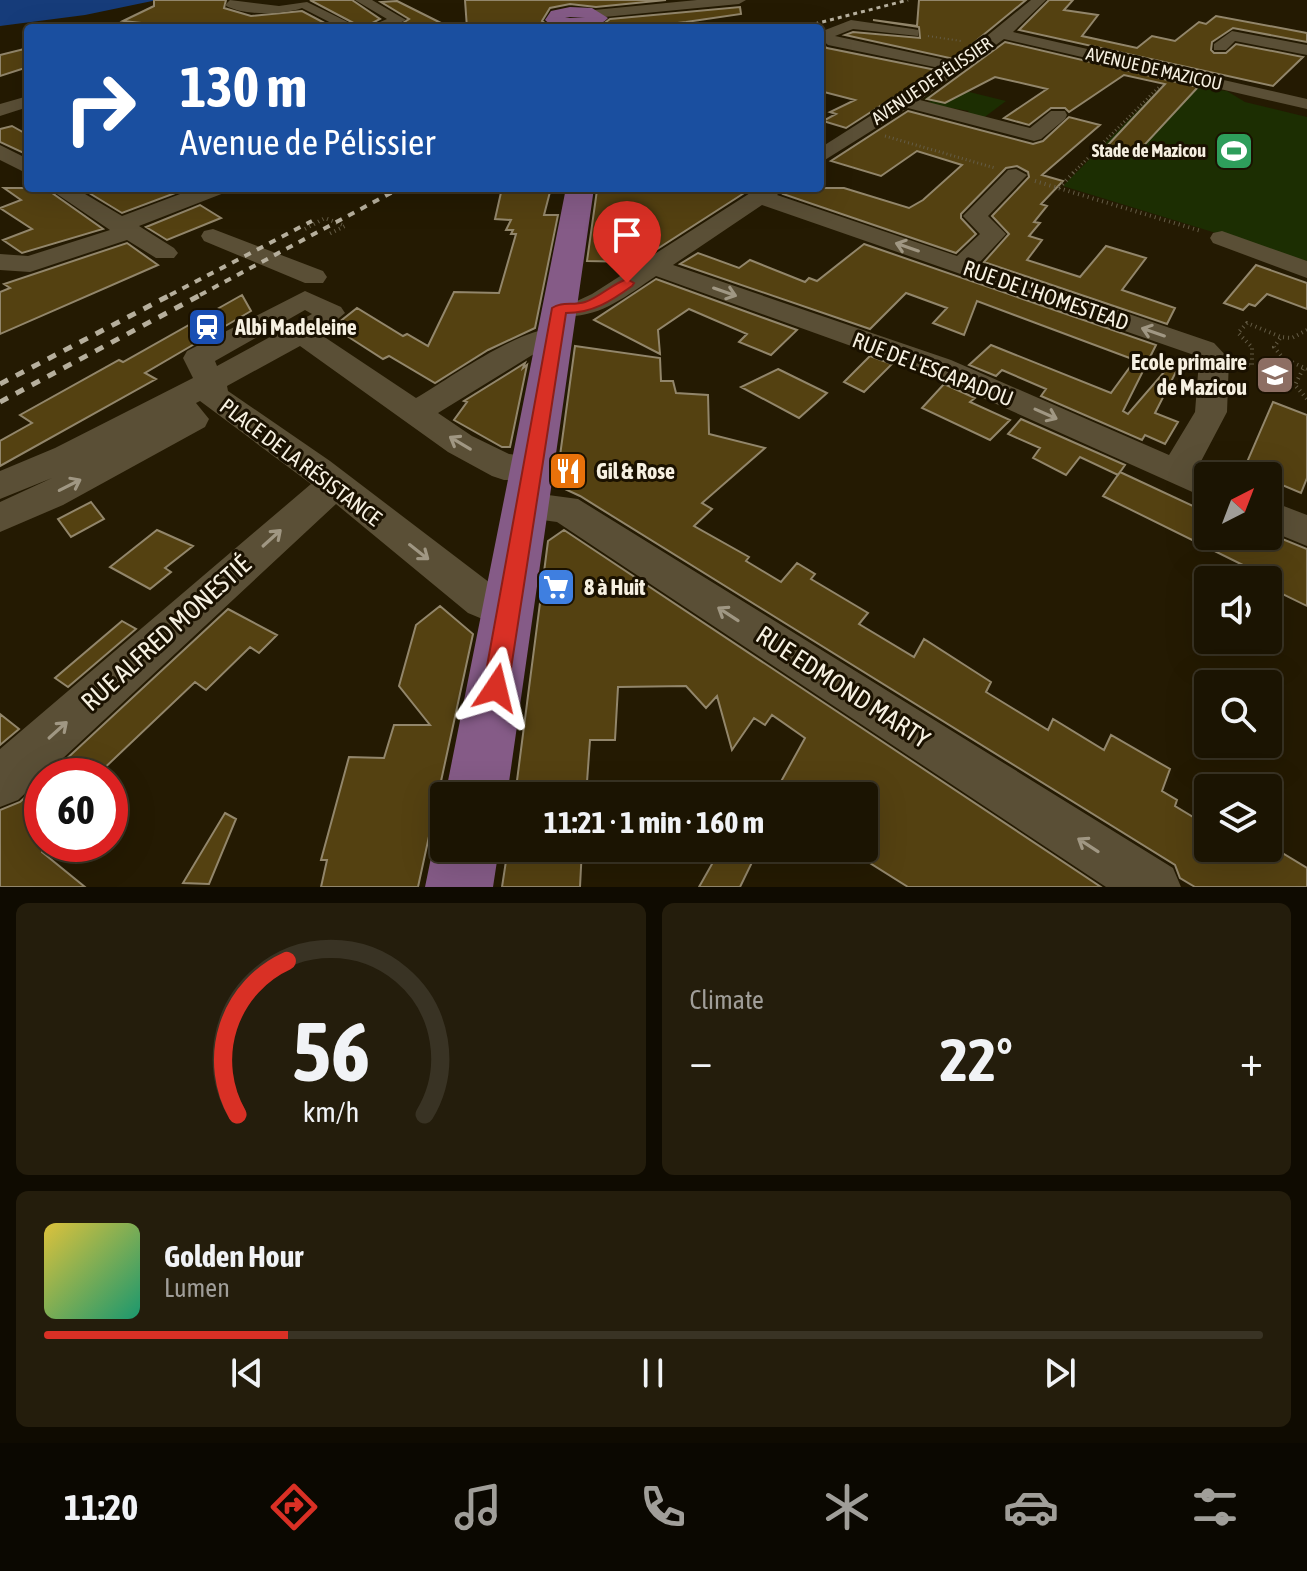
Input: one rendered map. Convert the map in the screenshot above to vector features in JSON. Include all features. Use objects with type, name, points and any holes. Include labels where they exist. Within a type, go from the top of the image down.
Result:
[{"type":"main road","points":[[559,17],[602,15]]},
{"type":"main road","points":[[479,782],[579,192]]},
{"type":"main road","points":[[459,887],[463,862]]},
{"type":"street","points":[[362,0],[399,20],[386,24]]},
{"type":"street","points":[[602,15],[739,0]]},
{"type":"street","name":"AVENUE DE PÉLISSIER","points":[[824,154],[957,67],[1039,0]]},
{"type":"street","points":[[248,7],[331,1]]},
{"type":"street","points":[[302,4],[344,24]]},
{"type":"street","points":[[913,33],[851,24],[825,35],[833,42],[957,67]]},
{"type":"street","name":"AVENUE DE MAZICOU","points":[[1001,34],[1293,100]]},
{"type":"street","points":[[1230,38],[1307,50]]},
{"type":"street","points":[[1193,78],[1198,87],[1194,90],[1200,96]]},
{"type":"street","points":[[0,110],[24,102]]},
{"type":"street","points":[[905,102],[1034,135],[1058,115]]},
{"type":"street","points":[[0,151],[24,166]]},
{"type":"street","points":[[962,266],[994,234],[975,216],[1016,175]]},
{"type":"street","points":[[65,192],[119,230],[165,253]]},
{"type":"street","points":[[0,262],[30,264],[207,192]]},
{"type":"street","points":[[414,413],[532,343],[558,321],[602,300],[767,192]]},
{"type":"street","name":"RUE DE L'HOMESTEAD","points":[[767,192],[962,266],[1204,349],[1214,359]]},
{"type":"street","points":[[213,236],[314,277]]},
{"type":"street","points":[[1222,238],[1307,270]]},
{"type":"street","name":"RUE DE L'ESCAPADOU","points":[[652,266],[940,367],[1194,480]]},
{"type":"street","name":"PLACE DE LA RÉSISTANCE","points":[[509,612],[483,601],[333,485],[318,470],[213,396],[211,382],[301,334],[460,444],[504,467],[529,486]]},
{"type":"street","points":[[1177,472],[1211,412],[1214,359]]},
{"type":"street","points":[[0,486],[67,457],[211,382]]},
{"type":"street","points":[[0,518],[193,419],[173,400]]},
{"type":"street","name":"RUE ALFRED MONESTIÉ","points":[[0,782],[333,485]]},
{"type":"street","name":"RUE EDMOND MARTY","points":[[529,486],[1154,887]]},
{"type":"path","points":[[913,33],[986,45]]},
{"type":"path","points":[[1058,188],[1172,73]]},
{"type":"path","points":[[861,129],[1222,238]]},
{"type":"path","points":[[305,229],[325,218],[345,226],[327,235]]},
{"type":"path","points":[[1214,359],[1252,366],[1252,347],[1238,333],[1247,323],[1281,337],[1292,338],[1307,330]]},
{"type":"path","points":[[1281,337],[1274,347],[1283,358],[1305,369],[1295,385],[1307,399]]},
{"type":"green space","name":"Stade de Mazicou","points":[[1172,76],[1179,77],[1185,86],[1227,91],[1245,102],[1307,117],[1307,261],[1063,186]]},
{"type":"green space","points":[[945,86],[1006,101],[982,119],[966,114],[969,111],[927,104],[931,101],[924,99]]},
{"type":"water","points":[[0,0],[157,0],[85,15],[0,26]]},
{"type":"building","points":[[154,0],[226,0],[224,8],[251,16],[302,11],[326,24],[150,24],[123,21],[154,6]]},
{"type":"building","points":[[310,0],[352,0],[380,19],[371,24],[355,24]]},
{"type":"building","points":[[465,0],[666,0],[596,7],[570,4],[550,8],[542,21],[546,24],[467,24]]},
{"type":"building","points":[[919,0],[1026,0],[954,59],[845,35],[853,32],[920,38],[919,27],[873,20],[917,26]]},
{"type":"building","points":[[1049,0],[1073,0],[1064,10],[1098,15],[1082,36],[1137,48],[1152,36],[1175,41],[1199,22],[1206,24],[1216,16],[1307,33],[1307,42],[1233,28],[1212,42],[1211,50],[1214,53],[1226,53],[1236,44],[1303,57],[1273,86],[1019,30]]},
{"type":"building","points":[[397,1],[443,24],[401,24],[409,19],[381,2]]},
{"type":"building","points":[[740,7],[741,14],[669,24],[603,24],[610,19]]},
{"type":"building","points":[[1005,42],[1198,87],[1137,153],[1107,146],[1165,84],[1124,75],[1069,112],[1065,108],[1051,108],[1029,125],[1004,118],[1047,89],[995,77],[945,103],[927,99]]},
{"type":"building","points":[[824,46],[936,70],[846,128],[824,121],[836,114],[830,112],[855,100],[824,92]]},
{"type":"building","points":[[24,49],[24,68],[0,76],[0,55]]},
{"type":"building","points":[[908,111],[1033,144],[1043,141],[1069,117],[1100,125],[1042,175],[1063,181],[1041,204],[1047,206],[1034,222],[1040,223],[1029,236],[1042,240],[1027,260],[1080,277],[1106,246],[1146,258],[1122,290],[1175,308],[1167,324],[984,262],[1009,234],[992,216],[1029,177],[1028,172],[1017,166],[1006,168],[961,214],[976,234],[956,253],[783,194],[844,188],[909,208],[923,200],[962,165],[917,151],[881,176],[831,161]]},
{"type":"building","points":[[12,126],[24,133],[24,153],[0,142],[0,129]]},
{"type":"building","points":[[4,188],[51,192],[103,229],[22,253],[3,240],[32,229],[0,208],[21,200]]},
{"type":"building","points":[[88,192],[178,192],[122,213]]},
{"type":"building","points":[[501,192],[550,192],[544,215],[558,215],[535,328],[488,350],[435,383],[389,356],[383,359],[333,327],[357,308],[403,336],[407,334],[428,346],[454,292],[499,293],[516,234],[511,234],[513,230],[506,230],[511,220],[495,219]]},
{"type":"building","points":[[597,192],[746,192],[637,262],[587,261]]},
{"type":"building","points":[[200,205],[221,218],[167,240],[146,227]]},
{"type":"building","points":[[127,243],[158,265],[0,334],[0,292],[10,288],[4,284]]},
{"type":"building","points":[[864,244],[1156,345],[1123,411],[1128,414],[1171,364],[1178,368],[1155,413],[1178,422],[1165,444],[1145,435],[1142,440],[1041,396],[1046,389],[1002,370],[996,376],[969,365],[991,345],[1111,393],[1135,360],[977,301],[964,335],[933,323],[947,308],[906,293],[870,329],[680,264],[698,253],[739,268],[750,260],[805,282],[809,278],[817,281]]},
{"type":"building","points":[[1256,265],[1307,283],[1307,309],[1267,294],[1255,306],[1249,304],[1243,310],[1224,303]]},
{"type":"building","points":[[656,279],[797,330],[771,355],[739,342],[747,334],[689,309],[658,330],[660,354],[594,320]]},
{"type":"building","points":[[242,295],[251,311],[145,373],[156,379],[0,466],[0,441],[32,423],[20,415]]},
{"type":"building","points":[[575,346],[660,358],[661,381],[673,381],[676,393],[708,395],[709,434],[765,448],[702,503],[712,509],[694,526],[749,557],[746,561],[781,582],[797,563],[815,574],[811,579],[868,613],[859,624],[914,657],[924,639],[991,682],[986,692],[1048,730],[1053,719],[1104,750],[1111,735],[1170,769],[1162,791],[1177,800],[1175,806],[1194,818],[1194,862],[1282,862],[1282,853],[1307,868],[1307,887],[1195,887],[1180,878],[1175,865],[580,496],[556,485]]},
{"type":"building","points":[[870,356],[892,364],[864,392],[844,382]]},
{"type":"building","points":[[525,363],[510,447],[502,447],[454,420],[467,402],[464,401]]},
{"type":"building","points":[[778,369],[827,393],[799,418],[741,387]]},
{"type":"building","points":[[944,384],[975,398],[970,402],[1010,420],[990,440],[922,408]]},
{"type":"building","points":[[1273,402],[1307,415],[1307,478],[1301,493],[1282,485],[1282,462],[1247,462]]},
{"type":"building","points":[[1021,419],[1125,465],[1118,475],[1080,457],[1066,475],[1033,458],[1040,448],[1008,434]]},
{"type":"building","points":[[1120,472],[1194,506],[1194,541],[1103,496]]},
{"type":"building","points":[[91,502],[104,519],[71,537],[58,519]]},
{"type":"building","points":[[157,530],[193,546],[165,568],[171,572],[150,589],[110,567]]},
{"type":"building","points":[[564,530],[1101,887],[908,887],[868,862],[878,862],[878,782],[781,782],[805,738],[772,715],[765,725],[754,718],[732,750],[717,696],[706,708],[686,686],[618,687],[615,740],[590,740],[587,782],[517,782],[548,541]]},
{"type":"building","points":[[1282,539],[1307,549],[1307,606],[1282,594],[1282,566],[1243,565],[1213,550],[1282,550]]},
{"type":"building","points":[[440,606],[473,634],[441,782],[430,782],[430,832],[418,887],[321,887],[327,860],[321,860],[349,757],[384,758],[394,725],[430,725],[399,686],[416,625]]},
{"type":"building","points":[[228,609],[277,635],[259,653],[250,647],[206,690],[195,682],[115,758],[67,758]]},
{"type":"building","points":[[122,621],[136,629],[68,687],[55,678]]},
{"type":"building","points":[[0,714],[19,729],[0,745]]},
{"type":"building","points":[[24,798],[24,862],[54,862],[85,887],[0,887],[0,810]]},
{"type":"building","points":[[225,813],[236,819],[209,884],[183,883]]},
{"type":"building","points":[[506,862],[581,862],[580,887],[502,887]]},
{"type":"building","points":[[713,862],[752,862],[740,887],[699,887]]},
{"type":"railway","points":[[815,24],[908,0]]},
{"type":"railway","points":[[200,295],[393,192]]},
{"type":"railway","points":[[170,295],[312,221]]},
{"type":"railway","points":[[0,384],[174,293]]},
{"type":"railway","points":[[0,402],[204,293]]},
{"type":"place","name":"Stade de Mazicou","points":[[1234,151]]},
{"type":"place","name":"Albi Madeleine","points":[[207,327]]},
{"type":"place","name":"Ecole primaire de Mazicou","points":[[1275,375]]},
{"type":"place","name":"Gil & Rose","points":[[568,471]]},
{"type":"place","name":"8 à Huit","points":[[556,587]]},
{"type":"route","points":[[496,688],[560,308],[581,309],[602,300],[627,283]]}]
